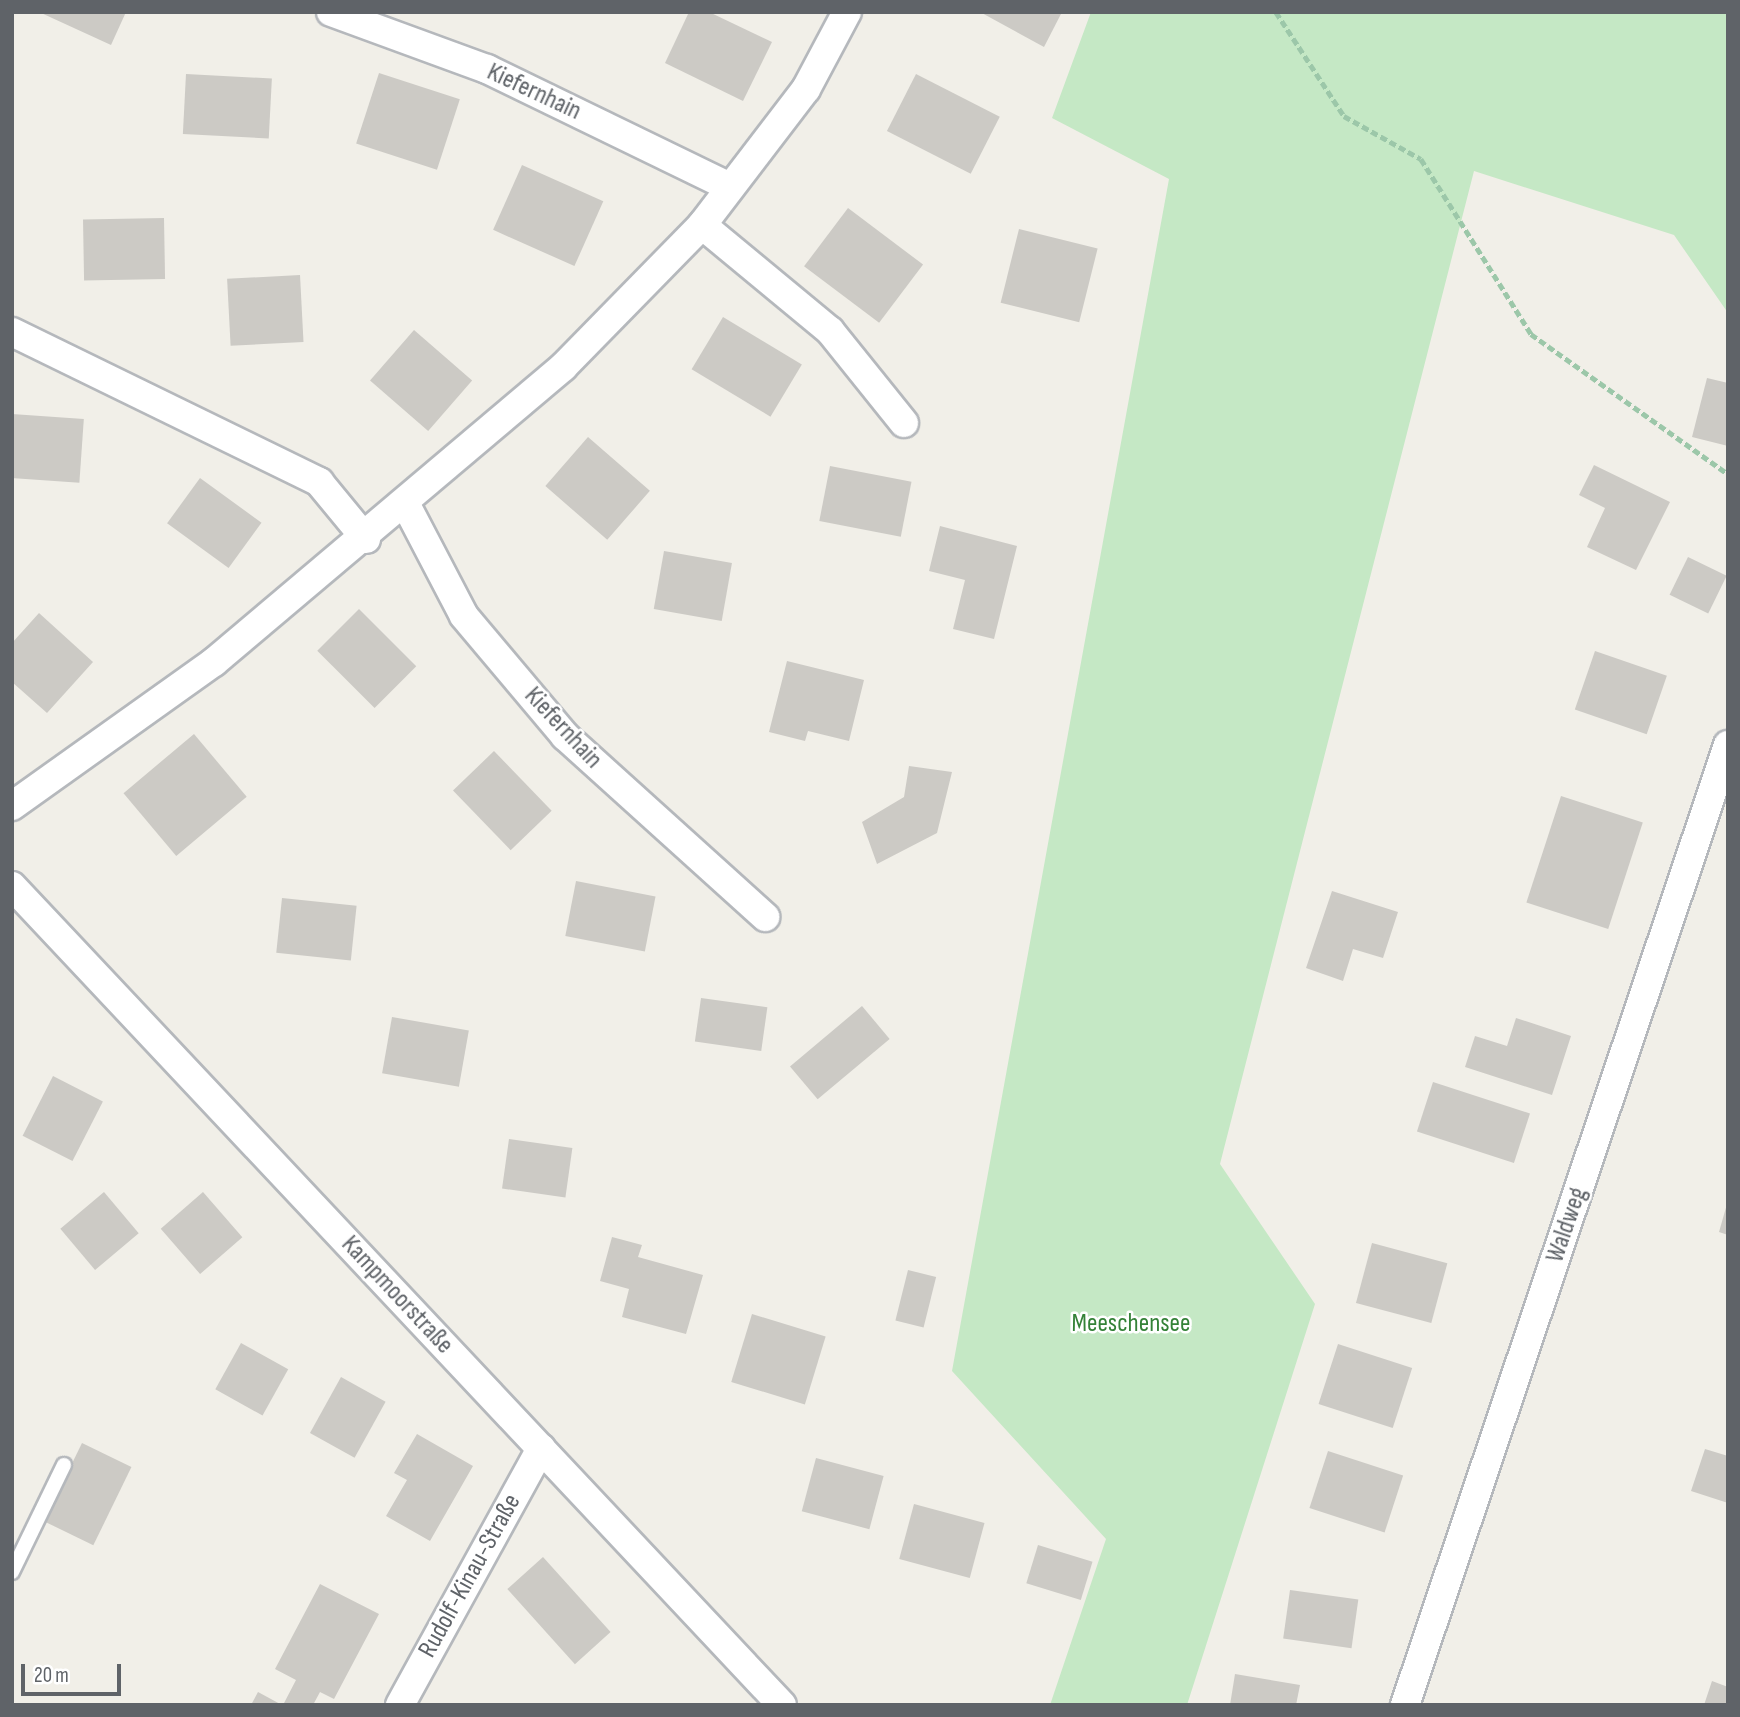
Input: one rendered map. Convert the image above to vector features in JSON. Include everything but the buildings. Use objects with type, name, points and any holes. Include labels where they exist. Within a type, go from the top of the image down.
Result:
[{"type":"street","name":"Kiefernhain","points":[[331,12],[487,69],[730,187]]},
{"type":"street","points":[[12,806],[214,662],[366,539],[563,367],[702,225],[806,89],[847,12]]},
{"type":"street","points":[[702,225],[830,331],[904,423]]},
{"type":"street","points":[[12,332],[319,482],[366,539]]},
{"type":"street","name":"Kiefernhain","points":[[405,503],[464,616],[565,736],[765,917]]},
{"type":"street","name":"Waldweg","points":[[1405,1705],[1728,745]]},
{"type":"street","name":"Kampmoorstraße","points":[[12,886],[782,1705]]},
{"type":"street","name":"Rudolf-Kinau-Straße","points":[[400,1705],[541,1448]]},
{"type":"lane","points":[[12,1572],[64,1465]]},
{"type":"path","points":[[1276,12],[1344,116],[1420,159],[1531,334],[1728,474]]},
{"type":"green space","name":"Meeschensee","points":[[1091,12],[1728,12],[1728,313],[1674,235],[1474,171],[1220,1164],[1315,1304],[1187,1705],[1050,1705],[1106,1539],[952,1371],[1169,179],[1052,118]]}]
